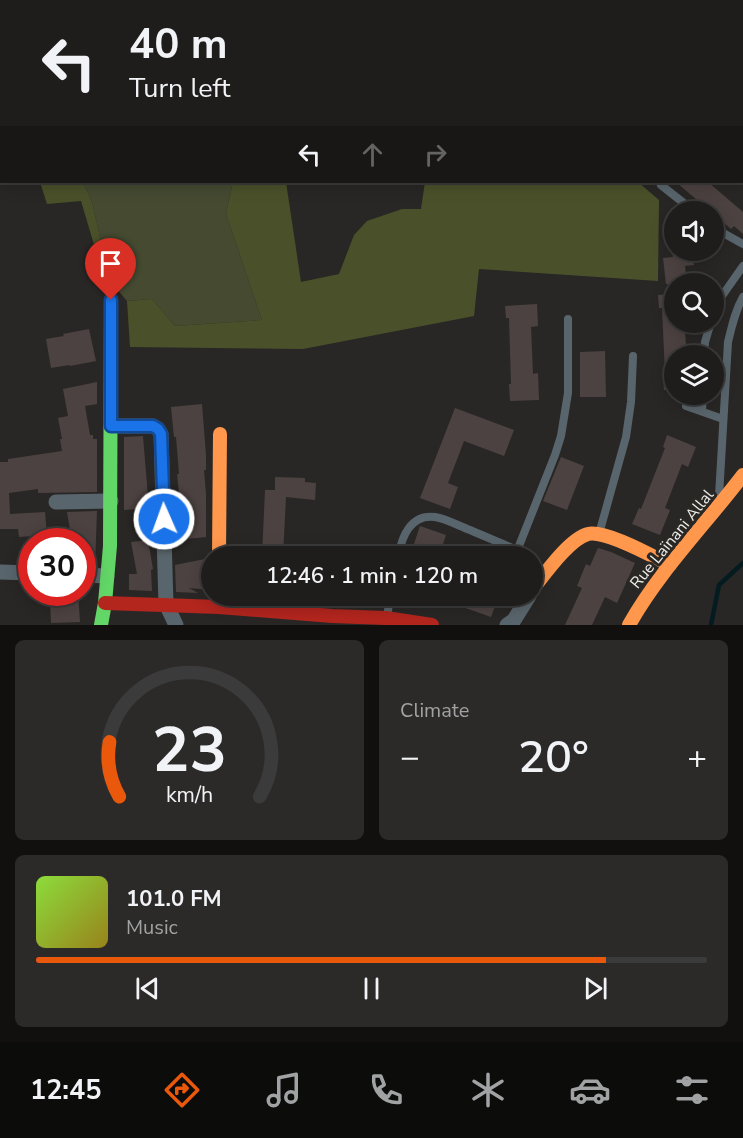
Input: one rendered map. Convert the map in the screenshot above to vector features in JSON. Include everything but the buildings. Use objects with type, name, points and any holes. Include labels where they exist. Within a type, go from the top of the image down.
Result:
[{"type":"street","points":[[101,625],[110,546],[111,300]]},
{"type":"street","points":[[111,426],[153,426],[161,434],[166,604],[176,625]]},
{"type":"street","points":[[219,546],[220,434]]},
{"type":"street","name":"Rue Laïnani Allal","points":[[629,625],[639,607],[670,565],[743,476]]},
{"type":"street","points":[[56,502],[111,501]]},
{"type":"street","points":[[543,577],[574,542],[590,534],[610,538],[670,565]]},
{"type":"street","points":[[0,572],[18,573]]},
{"type":"street","points":[[96,576],[108,576]]},
{"type":"street","points":[[105,603],[201,602]]},
{"type":"street","points":[[247,606],[332,621],[386,618],[432,625]]},
{"type":"street","points":[[507,625],[514,620],[523,606]]},
{"type":"lane","points":[[661,186],[681,201]]},
{"type":"lane","points":[[724,233],[743,244]]},
{"type":"lane","points":[[724,293],[743,266]]},
{"type":"lane","points":[[718,508],[728,342],[737,308],[743,297]]},
{"type":"lane","points":[[519,546],[561,436],[568,393],[568,319]]},
{"type":"lane","points":[[599,534],[627,437],[633,356]]},
{"type":"lane","points":[[702,405],[702,411]]},
{"type":"lane","points":[[686,406],[723,418]]},
{"type":"lane","points":[[400,546],[408,528],[420,519],[434,517],[501,546]]},
{"type":"lane","points":[[386,618],[389,606]]},
{"type":"green space","points":[[40,183],[83,183],[92,202],[110,281],[101,268],[81,201],[47,204]]},
{"type":"green space","points":[[83,183],[233,183],[226,214],[262,320],[175,326],[152,299],[127,301],[110,281],[92,202]]},
{"type":"green space","points":[[233,183],[286,183],[301,282],[339,274],[354,235],[367,221],[402,209],[421,209],[425,183],[639,183],[659,200],[658,281],[479,269],[474,316],[303,349],[130,347],[127,301],[152,299],[175,326],[262,320],[226,214]]},
{"type":"waterway","points":[[711,625],[719,585],[743,563]]},
{"type":"traffic: fast","points":[[101,625],[110,546],[111,300]]},
{"type":"traffic: slow","points":[[219,546],[220,434]]},
{"type":"traffic: slow","points":[[629,625],[655,585],[743,475]]},
{"type":"traffic: slow","points":[[543,576],[565,550],[588,534],[617,540],[670,565]]},
{"type":"traffic: jam","points":[[105,603],[219,607],[386,618],[432,625]]},
{"type":"route","points":[[111,300],[111,426],[153,426],[161,434],[164,519]]}]
